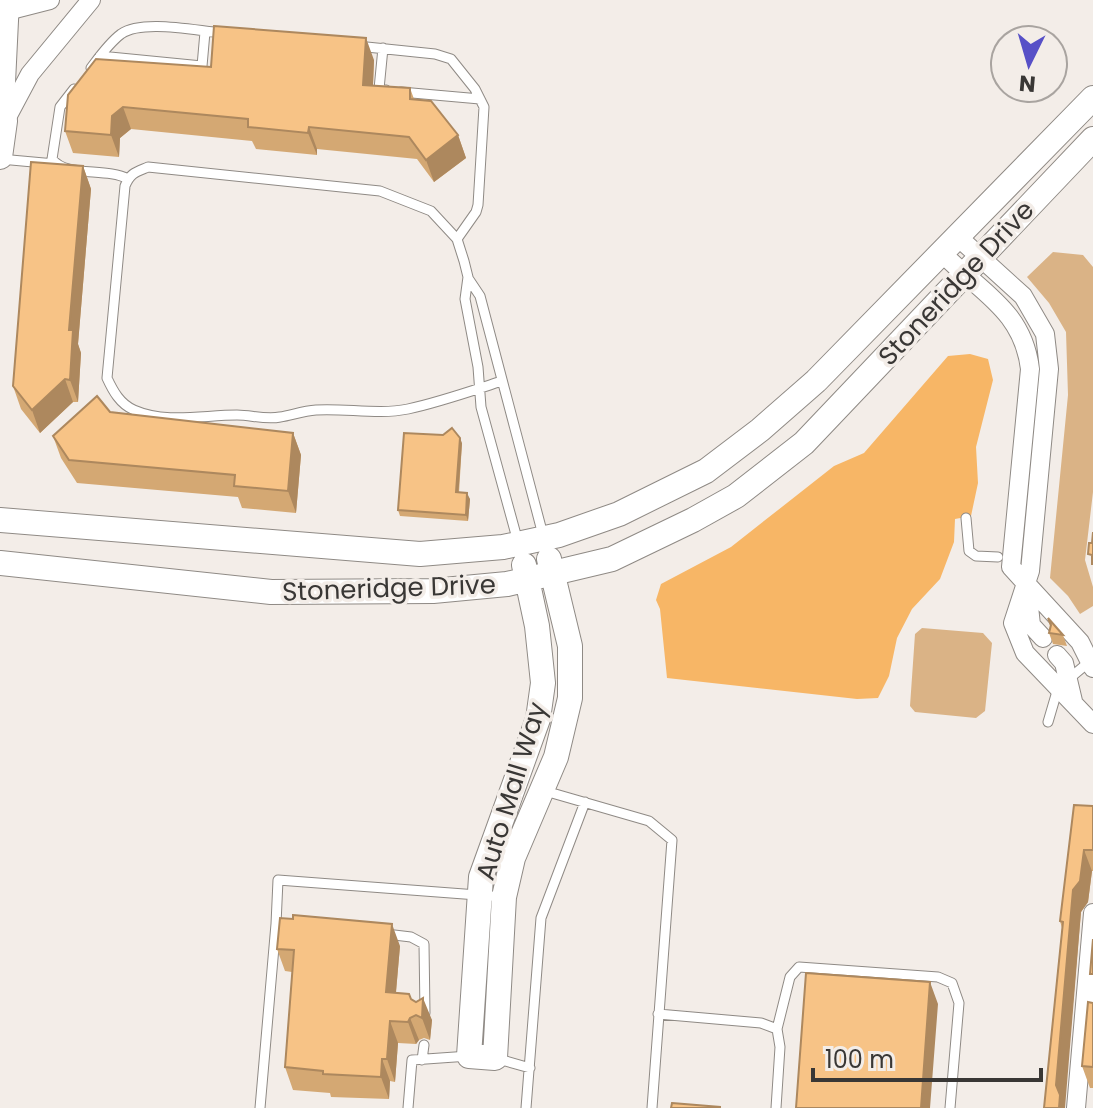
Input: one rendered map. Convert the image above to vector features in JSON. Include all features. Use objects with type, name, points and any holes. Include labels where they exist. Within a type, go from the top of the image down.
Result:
[{"type":"main road","points":[[0,158],[7,6]]},
{"type":"main road","name":"Stoneridge Drive","points":[[0,520],[420,554],[495,548],[544,539],[619,514],[706,471],[760,430],[816,381],[1093,98]]},
{"type":"main road","name":"Stoneridge Drive","points":[[0,563],[271,592],[433,591],[507,584],[612,559],[736,496],[804,443],[1093,139]]},
{"type":"main road","name":"Auto Mall Way","points":[[469,1056],[492,896],[513,858],[556,757],[570,698],[570,646],[544,539]]},
{"type":"main road","name":"Auto Mall Way","points":[[495,1058],[492,896],[484,864],[538,719],[543,683],[537,626],[518,544]]},
{"type":"main road","points":[[0,579],[57,582],[121,578]]},
{"type":"main road","points":[[469,1056],[495,1058]]},
{"type":"street","points":[[7,6],[50,0]]},
{"type":"street","points":[[2,110],[91,0]]},
{"type":"street","points":[[950,245],[981,255],[1023,296],[1045,334],[1049,369],[1030,571],[1013,623],[1025,653],[1063,683],[1074,704],[1093,724]]},
{"type":"street","points":[[950,245],[962,274],[1014,319],[1027,346],[1030,369],[1011,567],[1080,642],[1092,665]]},
{"type":"street","points":[[1026,586],[1031,625],[1043,638]]},
{"type":"street","points":[[1057,655],[1064,663],[1063,683]]},
{"type":"street","points":[[1076,1108],[1093,913]]},
{"type":"lane","points":[[55,164],[52,159],[53,139],[60,107],[100,56],[124,32],[147,26],[235,34]]},
{"type":"lane","points":[[100,56],[202,66],[205,32]]},
{"type":"lane","points":[[353,46],[435,54],[451,59],[480,99],[484,107],[478,205],[457,239]]},
{"type":"lane","points":[[383,48],[379,89],[480,99]]},
{"type":"lane","points":[[0,158],[117,173],[128,179]]},
{"type":"lane","points":[[502,381],[395,411],[316,410],[278,418],[237,415],[190,418],[148,415],[129,408],[116,396],[107,378],[128,179],[131,174],[148,167],[380,191],[431,211],[457,239],[468,277],[480,296],[544,539]]},
{"type":"lane","points":[[468,277],[465,299],[481,407],[518,544]]},
{"type":"lane","points":[[966,518],[969,551],[976,556],[998,557]]},
{"type":"lane","points":[[1048,722],[1063,683],[1092,665]]},
{"type":"lane","points":[[517,777],[541,790],[649,821],[672,840],[652,1108]]},
{"type":"lane","points":[[526,1108],[541,918],[585,802]]},
{"type":"lane","points":[[260,1108],[278,880],[492,896]]},
{"type":"lane","points":[[276,924],[306,927]]},
{"type":"lane","points":[[381,934],[411,937],[424,944],[425,1017]]},
{"type":"lane","points":[[776,1108],[780,1047],[777,1029],[790,977],[799,967],[938,977],[952,983],[959,1003],[950,1108]]},
{"type":"lane","points":[[658,1014],[761,1023],[777,1029]]},
{"type":"lane","points":[[422,1060],[424,1045]]},
{"type":"lane","points":[[408,1108],[412,1060],[469,1056]]},
{"type":"lane","points":[[495,1058],[530,1068]]},
{"type":"shaded area","points":[[1053,252],[1083,255],[1093,267],[1093,492],[1085,560],[1093,587],[1093,606],[1080,614],[1050,578],[1068,395],[1066,332],[1049,303],[1027,277]]},
{"type":"shaded area","points":[[970,354],[988,359],[993,380],[976,447],[978,483],[971,516],[955,519],[954,542],[940,579],[912,609],[897,638],[889,676],[878,698],[857,699],[667,678],[660,609],[656,600],[661,584],[731,547],[834,466],[864,453],[948,356]]},
{"type":"shaded area","points":[[922,628],[983,633],[992,643],[985,711],[976,718],[915,712],[910,706],[915,634]]},
{"type":"building","points":[[214,26],[366,38],[363,85],[410,88],[410,99],[431,101],[458,135],[426,160],[409,137],[309,127],[308,133],[248,127],[248,119],[123,107],[112,116],[111,135],[65,131],[68,95],[96,59],[211,67]]},
{"type":"building","points":[[31,162],[83,166],[69,330],[73,330],[70,380],[65,379],[32,410],[13,386]]},
{"type":"building","points":[[97,396],[110,412],[293,433],[288,491],[234,486],[235,475],[69,460],[53,436]]},
{"type":"building","points":[[452,428],[460,438],[456,492],[467,493],[466,515],[398,510],[404,433],[443,435]]},
{"type":"building","points":[[1093,532],[1092,564],[1092,555],[1088,554]]},
{"type":"building","points":[[1048,618],[1063,635],[1049,633],[1051,625]]},
{"type":"building","points":[[1074,805],[1093,806],[1093,850],[1084,850],[1080,881],[1073,890],[1056,1085],[1060,1095],[1059,1108],[1044,1108],[1063,922],[1060,921]]},
{"type":"building","points":[[293,915],[392,924],[386,992],[409,994],[416,1002],[423,998],[422,1018],[416,1015],[408,1022],[390,1021],[387,1059],[382,1059],[381,1077],[323,1074],[323,1071],[285,1067],[294,950],[277,949],[280,918],[293,919]]},
{"type":"building","points":[[1093,939],[1093,974],[1090,974]]},
{"type":"building","points":[[806,973],[930,982],[921,1108],[796,1108]]},
{"type":"building","points":[[1088,1002],[1093,1003],[1093,1067],[1082,1066]]},
{"type":"building","points":[[672,1103],[720,1107],[720,1108],[671,1108]]}]
